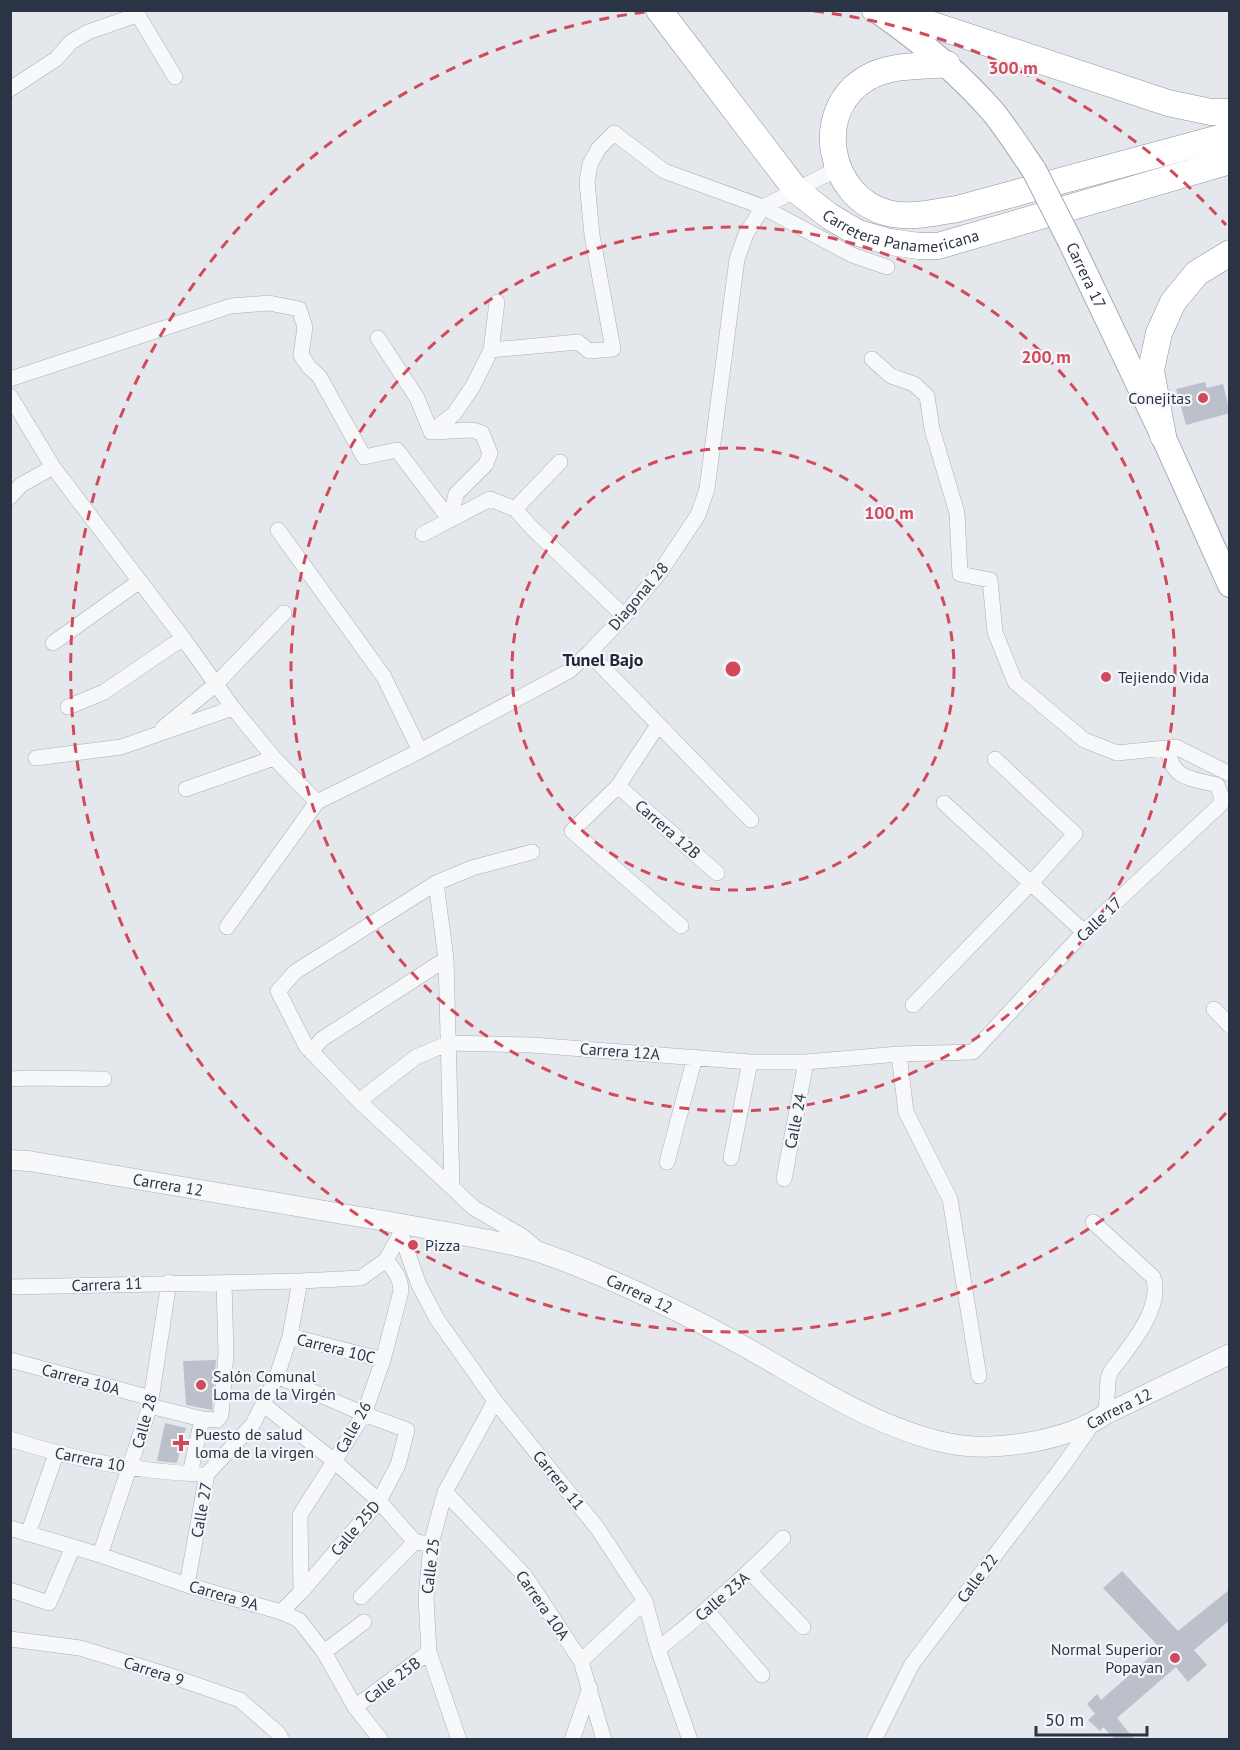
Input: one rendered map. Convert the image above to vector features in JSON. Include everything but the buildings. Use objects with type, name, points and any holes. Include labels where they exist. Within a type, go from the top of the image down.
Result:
[{"type":"highway","name":"Carretera Panamericana","points":[[659,10],[796,190],[829,216],[858,233],[890,242],[938,246],[1230,160]]},
{"type":"highway","points":[[876,11],[933,25],[1168,103],[1211,112],[1230,112]]},
{"type":"highway","points":[[947,64],[887,69],[866,78],[848,94],[838,111],[832,140],[837,169],[846,186],[866,204],[889,214],[912,215],[957,209],[1230,135]]},
{"type":"highway","points":[[1163,435],[1152,370],[1159,333],[1173,302],[1197,273],[1230,252]]},
{"type":"main road","name":"Carrera 17","points":[[876,11],[914,36],[947,64],[994,114],[1034,170],[1163,435],[1230,585]]},
{"type":"street","points":[[10,89],[56,59],[71,42],[88,32],[136,13],[175,77]]},
{"type":"street","points":[[491,350],[578,342],[589,351],[613,349],[592,235],[587,182],[590,164],[599,148],[614,133],[664,171],[763,207],[852,255],[887,267]]},
{"type":"street","points":[[763,207],[837,169]]},
{"type":"street","name":"Diagonal 28","points":[[227,927],[317,802],[420,751],[569,671],[624,616],[660,572],[698,515],[707,489],[737,259],[746,234],[763,207]]},
{"type":"street","points":[[431,432],[454,414],[473,386],[491,350],[497,302]]},
{"type":"street","points":[[10,379],[231,306],[269,303],[299,309],[305,327],[301,355],[319,376],[364,457],[397,450],[450,520]]},
{"type":"street","points":[[378,338],[417,398],[431,432]]},
{"type":"street","points":[[872,359],[891,376],[914,384],[927,396],[932,429],[957,513],[960,574],[990,580],[995,632],[1016,682],[1084,740],[1117,753],[1176,747],[1230,774]]},
{"type":"street","points":[[10,396],[53,467],[183,638],[233,708],[274,758],[317,802]]},
{"type":"street","points":[[431,432],[472,430],[482,434],[489,453],[486,464],[456,494],[450,520]]},
{"type":"street","points":[[515,508],[560,462]]},
{"type":"street","points":[[10,497],[21,485],[53,467]]},
{"type":"street","points":[[423,534],[490,499],[515,508],[532,528],[624,616]]},
{"type":"street","points":[[278,530],[384,676],[420,751]]},
{"type":"street","points":[[53,643],[140,581]]},
{"type":"street","points":[[154,736],[216,684],[284,613]]},
{"type":"street","points":[[68,706],[104,693],[183,638]]},
{"type":"street","points":[[589,653],[751,820]]},
{"type":"street","points":[[36,758],[121,747],[233,708]]},
{"type":"street","points":[[658,725],[618,786],[572,831],[681,926]]},
{"type":"street","name":"Calle 17","points":[[899,1054],[973,1052],[1084,932],[1221,804],[1221,795],[1217,785],[1179,774],[1170,761],[1168,749]]},
{"type":"street","points":[[186,789],[274,758]]},
{"type":"street","points":[[913,1005],[1075,834],[995,759]]},
{"type":"street","name":"Carrera 12B","points":[[618,786],[717,873]]},
{"type":"street","points":[[944,803],[1084,932]]},
{"type":"street","points":[[532,852],[472,868],[436,883],[295,972],[278,991],[306,1046],[358,1101],[474,1208],[522,1236],[543,1253]]},
{"type":"street","points":[[436,883],[446,959],[452,1187]]},
{"type":"street","points":[[311,1052],[322,1039],[446,959]]},
{"type":"street","points":[[1214,1009],[1230,1026]]},
{"type":"street","name":"Carrera 12A","points":[[358,1101],[416,1057],[449,1043],[532,1045],[750,1062],[806,1062],[899,1054]]},
{"type":"street","points":[[899,1054],[906,1112],[950,1199],[979,1376]]},
{"type":"street","points":[[668,1162],[695,1057]]},
{"type":"street","points":[[731,1158],[750,1062]]},
{"type":"street","name":"Calle 24","points":[[784,1179],[806,1062]]},
{"type":"street","points":[[10,1079],[28,1077],[104,1079]]},
{"type":"street","points":[[10,1149],[20,1161]]},
{"type":"street","name":"Carrera 12","points":[[20,1161],[398,1229],[488,1240],[543,1253],[639,1292],[709,1327],[865,1414],[915,1435],[951,1443],[986,1446],[1040,1441],[1100,1418],[1230,1354]]},
{"type":"street","points":[[1093,1222],[1153,1277],[1156,1287],[1154,1299],[1142,1328],[1108,1379],[1100,1418]]},
{"type":"street","name":"Carrera 11","points":[[10,1287],[361,1278],[386,1260],[398,1229]]},
{"type":"street","name":"Carrera 11","points":[[398,1229],[419,1285],[437,1319],[495,1401],[598,1529],[645,1601],[658,1648],[690,1740]]},
{"type":"street","name":"Calle 26","points":[[301,1592],[300,1515],[364,1414],[383,1360],[401,1291],[398,1275],[386,1260]]},
{"type":"street","name":"Calle 27","points":[[187,1585],[207,1474],[253,1424],[277,1376],[290,1336],[300,1281]]},
{"type":"street","name":"Calle 28","points":[[100,1555],[151,1402],[169,1282]]},
{"type":"street","points":[[190,1474],[202,1419],[217,1419],[221,1415],[226,1354],[224,1283]]},
{"type":"street","name":"Carrera 10C","points":[[290,1336],[383,1360]]},
{"type":"street","name":"Carrera 10A","points":[[10,1360],[202,1419]]},
{"type":"street","points":[[277,1376],[364,1414]]},
{"type":"street","name":"Calle 25","points":[[459,1740],[429,1652],[426,1598],[431,1544],[445,1492],[495,1401]]},
{"type":"street","points":[[263,1404],[334,1461],[379,1501],[415,1542],[431,1544]]},
{"type":"street","name":"Calle 25D","points":[[281,1612],[379,1501],[398,1465],[407,1430],[364,1414]]},
{"type":"street","name":"Calle 22","points":[[874,1740],[912,1664],[1100,1418]]},
{"type":"street","name":"Carrera 10","points":[[10,1439],[56,1454],[130,1468],[207,1474]]},
{"type":"street","points":[[28,1534],[56,1454]]},
{"type":"street","name":"Carrera 10A","points":[[445,1492],[525,1576],[581,1661],[604,1740]]},
{"type":"street","name":"Carrera 9A","points":[[10,1528],[100,1555],[187,1585],[281,1612],[299,1620],[324,1652],[355,1707],[381,1740]]},
{"type":"street","name":"Calle 23A","points":[[658,1648],[707,1611],[783,1538]]},
{"type":"street","points":[[361,1597],[415,1542]]},
{"type":"street","points":[[10,1590],[49,1603],[73,1547]]},
{"type":"street","points":[[750,1572],[803,1627]]},
{"type":"street","points":[[581,1661],[645,1601]]},
{"type":"street","points":[[707,1611],[762,1674]]},
{"type":"street","points":[[324,1652],[363,1622]]},
{"type":"street","name":"Carrera 9","points":[[10,1639],[80,1648],[240,1700],[278,1733],[282,1740]]},
{"type":"street","name":"Calle 25B","points":[[355,1707],[429,1652]]},
{"type":"street","points":[[572,1740],[590,1688]]},
{"type":"place","name":"Conejitas","points":[[1203,398]]},
{"type":"place","name":"Tejiendo Vida","points":[[1106,677]]},
{"type":"place","name":"Pizza","points":[[413,1245]]},
{"type":"place","name":"Salón Comunal Loma de la Virgén","points":[[201,1385]]},
{"type":"place","name":"Puesto de salud loma de la virgen","points":[[181,1443]]},
{"type":"place","name":"Normal Superior Popayan","points":[[1175,1658]]},
{"type":"district","name":"Tunel Bajo","points":[[603,659]]}]
